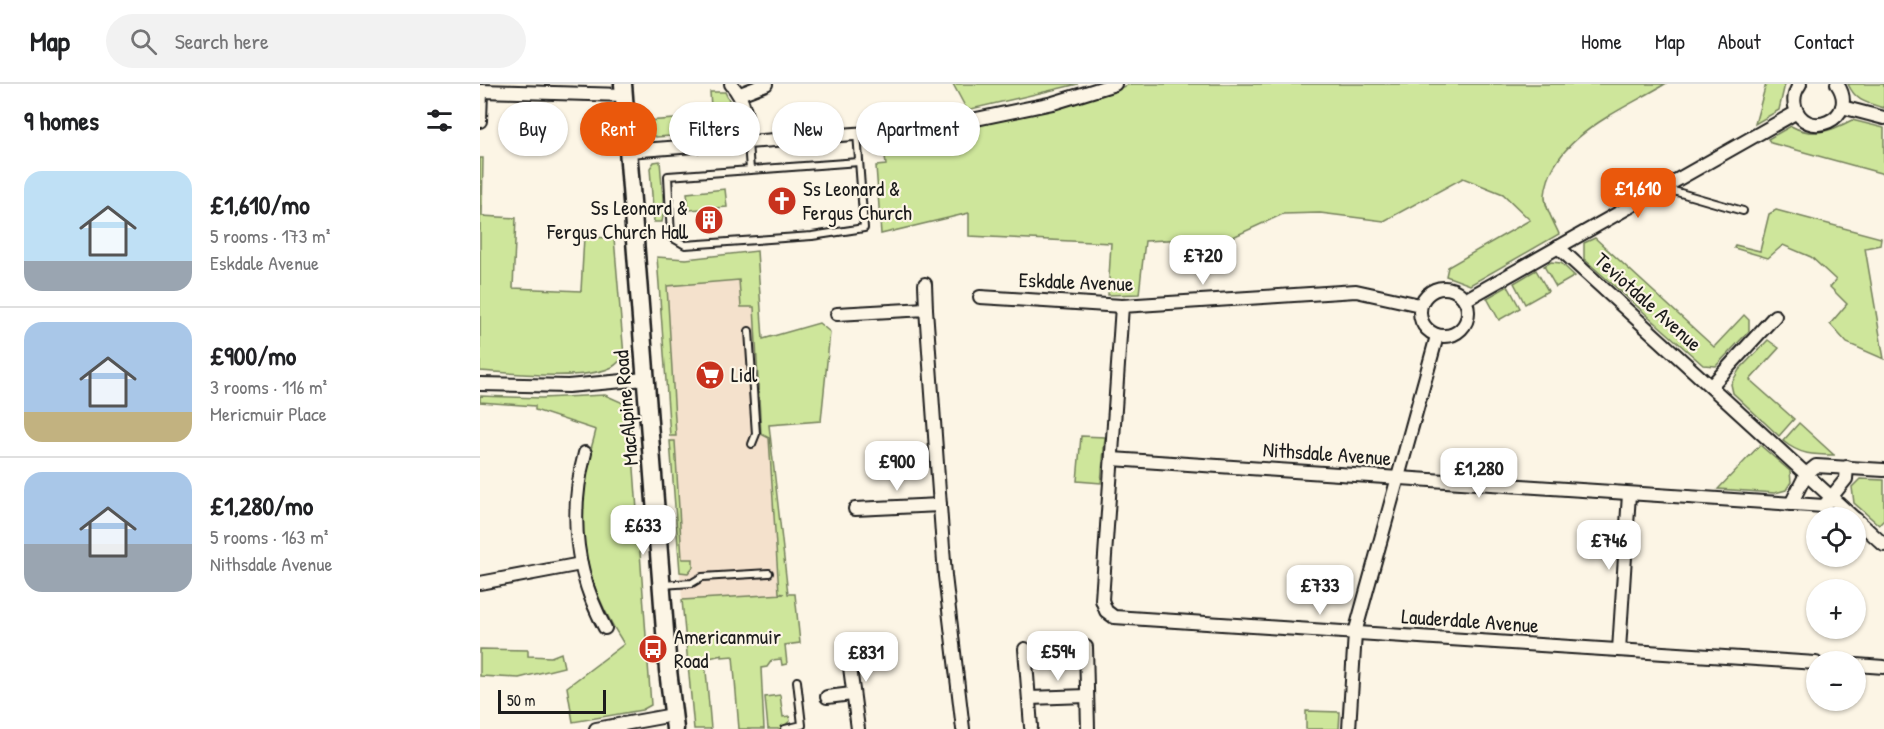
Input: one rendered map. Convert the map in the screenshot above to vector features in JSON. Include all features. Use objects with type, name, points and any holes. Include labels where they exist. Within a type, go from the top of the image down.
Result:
[{"type":"street","points":[[731,84],[740,94],[743,102]]},
{"type":"street","points":[[740,94],[766,84]]},
{"type":"street","points":[[980,118],[1053,103],[1115,84]]},
{"type":"street","points":[[1800,84],[1794,94],[1797,112],[1807,122],[1821,124],[1834,119],[1842,107],[1843,98],[1837,84]]},
{"type":"street","points":[[480,121],[481,91],[624,89]]},
{"type":"street","points":[[1842,107],[1884,118]]},
{"type":"street","points":[[1465,300],[1797,112]]},
{"type":"street","points":[[760,140],[856,133]]},
{"type":"street","name":"MacAlpine Road","points":[[628,156],[661,585],[674,722]]},
{"type":"street","name":"Teviotdale Avenue","points":[[1558,247],[1843,507]]},
{"type":"street","points":[[925,284],[945,576],[963,729]]},
{"type":"street","points":[[1437,288],[1453,290],[1465,300],[1468,316],[1460,330],[1445,337],[1437,336],[1424,327],[1420,320],[1420,305],[1424,298],[1437,288]]},
{"type":"street","name":"Eskdale Avenue","points":[[980,297],[1122,306],[1332,290],[1377,294],[1420,305]]},
{"type":"street","name":"Lauderdale Avenue","points":[[1122,306],[1102,600],[1106,611],[1114,617],[1806,662]]},
{"type":"street","points":[[837,314],[926,309]]},
{"type":"street","points":[[1711,386],[1775,316]]},
{"type":"street","points":[[1349,729],[1355,633],[1437,336]]},
{"type":"street","points":[[480,384],[568,386],[645,379]]},
{"type":"street","points":[[585,453],[574,504],[581,564],[594,607],[605,628]]},
{"type":"street","name":"Nithsdale Avenue","points":[[1112,459],[1824,506],[1833,498]]},
{"type":"street","points":[[1791,504],[1806,474],[1816,466],[1884,470]]},
{"type":"street","points":[[1833,498],[1846,479],[1847,467]]},
{"type":"street","points":[[1619,650],[1629,494]]},
{"type":"street","points":[[855,509],[940,505]]},
{"type":"street","name":"Teviotdale Avenue","points":[[1866,528],[1884,544]]},
{"type":"street","points":[[480,583],[581,564]]},
{"type":"street","points":[[847,644],[858,729]]},
{"type":"street","points":[[1086,647],[1088,729]]},
{"type":"street","points":[[1025,649],[1031,727]]},
{"type":"street","points":[[1866,666],[1884,667]]},
{"type":"street","points":[[827,697],[852,694]]},
{"type":"street","points":[[1029,698],[1088,696]]},
{"type":"street","points":[[596,729],[674,722]]},
{"type":"lane","points":[[749,156],[750,170]]},
{"type":"lane","points":[[859,156],[864,228],[812,236],[685,245],[671,237],[668,176],[859,162]]},
{"type":"lane","points":[[1662,188],[1743,211]]},
{"type":"lane","points":[[749,331],[756,434],[752,444]]},
{"type":"lane","points":[[661,585],[692,583],[702,577],[768,573]]},
{"type":"lane","points":[[785,729],[802,725],[797,681]]},
{"type":"shaded area","points":[[757,251],[769,425],[788,594],[682,600],[657,257],[686,259]]},
{"type":"green space","points":[[953,84],[1078,84],[980,107],[980,102],[963,102]]},
{"type":"green space","points":[[1131,84],[1665,84],[1591,128],[1560,157],[1550,175],[1545,195],[1548,210],[1559,234],[1470,285],[1446,276],[1448,267],[1530,220],[1503,194],[1463,178],[1384,221],[1320,213],[1283,214],[1233,237],[1145,241],[1139,294],[1108,295],[1111,243],[969,236],[969,213],[881,234],[876,166],[886,165],[885,156],[980,156],[980,124],[1045,110]]},
{"type":"green space","points":[[1766,84],[1785,84],[1779,110],[1755,124]]},
{"type":"green space","points":[[1848,84],[1884,84],[1884,108],[1858,98]]},
{"type":"green space","points":[[710,92],[725,92],[730,102],[711,102]]},
{"type":"green space","points":[[669,119],[669,136],[657,137],[657,120]]},
{"type":"green space","points":[[1852,120],[1884,128],[1884,174],[1771,143],[1768,139],[1791,126],[1807,132],[1822,132]]},
{"type":"green space","points":[[480,158],[483,158],[482,216],[516,218],[513,288],[581,291],[584,237],[614,238],[624,356],[614,366],[597,372],[565,375],[480,371]]},
{"type":"green space","points":[[660,161],[664,211],[662,222],[654,222],[650,168],[654,162]]},
{"type":"green space","points":[[725,189],[727,207],[689,210],[687,193]]},
{"type":"green space","points":[[1776,210],[1881,238],[1880,245],[1865,248],[1884,359],[1847,343],[1830,324],[1847,304],[1830,287],[1836,280],[1811,257],[1783,245],[1768,258],[1734,248],[1735,245],[1760,251],[1769,214]]},
{"type":"green space","points":[[1595,238],[1714,347],[1744,315],[1749,320],[1749,331],[1716,366],[1703,365],[1584,259],[1584,243]]},
{"type":"green space","points":[[757,251],[763,339],[819,323],[830,332],[821,421],[769,425],[788,594],[795,594],[800,643],[785,645],[787,664],[782,665],[781,659],[772,660],[767,667],[761,668],[764,729],[739,729],[733,656],[722,657],[722,655],[705,659],[711,729],[694,729],[682,600],[784,594],[779,593],[769,438],[761,434],[754,307],[741,307],[739,280],[667,286],[676,436],[670,436],[657,257],[686,259]]},
{"type":"green space","points":[[1551,262],[1561,263],[1575,276],[1556,287],[1544,266]]},
{"type":"green space","points":[[1536,270],[1548,291],[1525,304],[1514,283]]},
{"type":"green space","points":[[1508,286],[1520,308],[1499,320],[1487,298]]},
{"type":"green space","points":[[1768,340],[1779,348],[1750,380],[1794,419],[1779,436],[1733,393],[1731,384],[1739,370]]},
{"type":"green space","points":[[605,395],[621,402],[630,413],[651,705],[642,710],[573,722],[567,687],[624,644],[596,591],[582,534],[580,514],[582,486],[596,430],[535,410],[535,406],[480,402],[480,396],[542,398]]},
{"type":"green space","points":[[1799,423],[1834,455],[1807,453],[1783,441]]},
{"type":"green space","points":[[1081,436],[1105,437],[1101,483],[1077,481]]},
{"type":"green space","points":[[670,441],[675,441],[682,559],[693,559],[693,567],[688,573],[680,572]]},
{"type":"green space","points":[[1760,445],[1790,471],[1791,482],[1786,490],[1775,493],[1718,489]]},
{"type":"green space","points":[[1860,479],[1884,480],[1884,520],[1879,525],[1866,514],[1866,507],[1859,507],[1854,503],[1852,487]]},
{"type":"green space","points":[[480,649],[528,650],[528,656],[551,657],[561,653],[564,667],[519,678],[480,676]]},
{"type":"green space","points":[[780,695],[783,717],[789,716],[790,721],[780,729],[768,729],[765,697]]},
{"type":"green space","points":[[1306,711],[1340,712],[1339,729],[1306,729]]},
{"type":"place","name":"Ss Leonard & Fergus Church","points":[[782,201]]},
{"type":"place","name":"Ss Leonard & Fergus Church Hall","points":[[709,220]]},
{"type":"place","name":"Lidl","points":[[710,375]]},
{"type":"place","name":"Americanmuir Road","points":[[653,649]]}]
